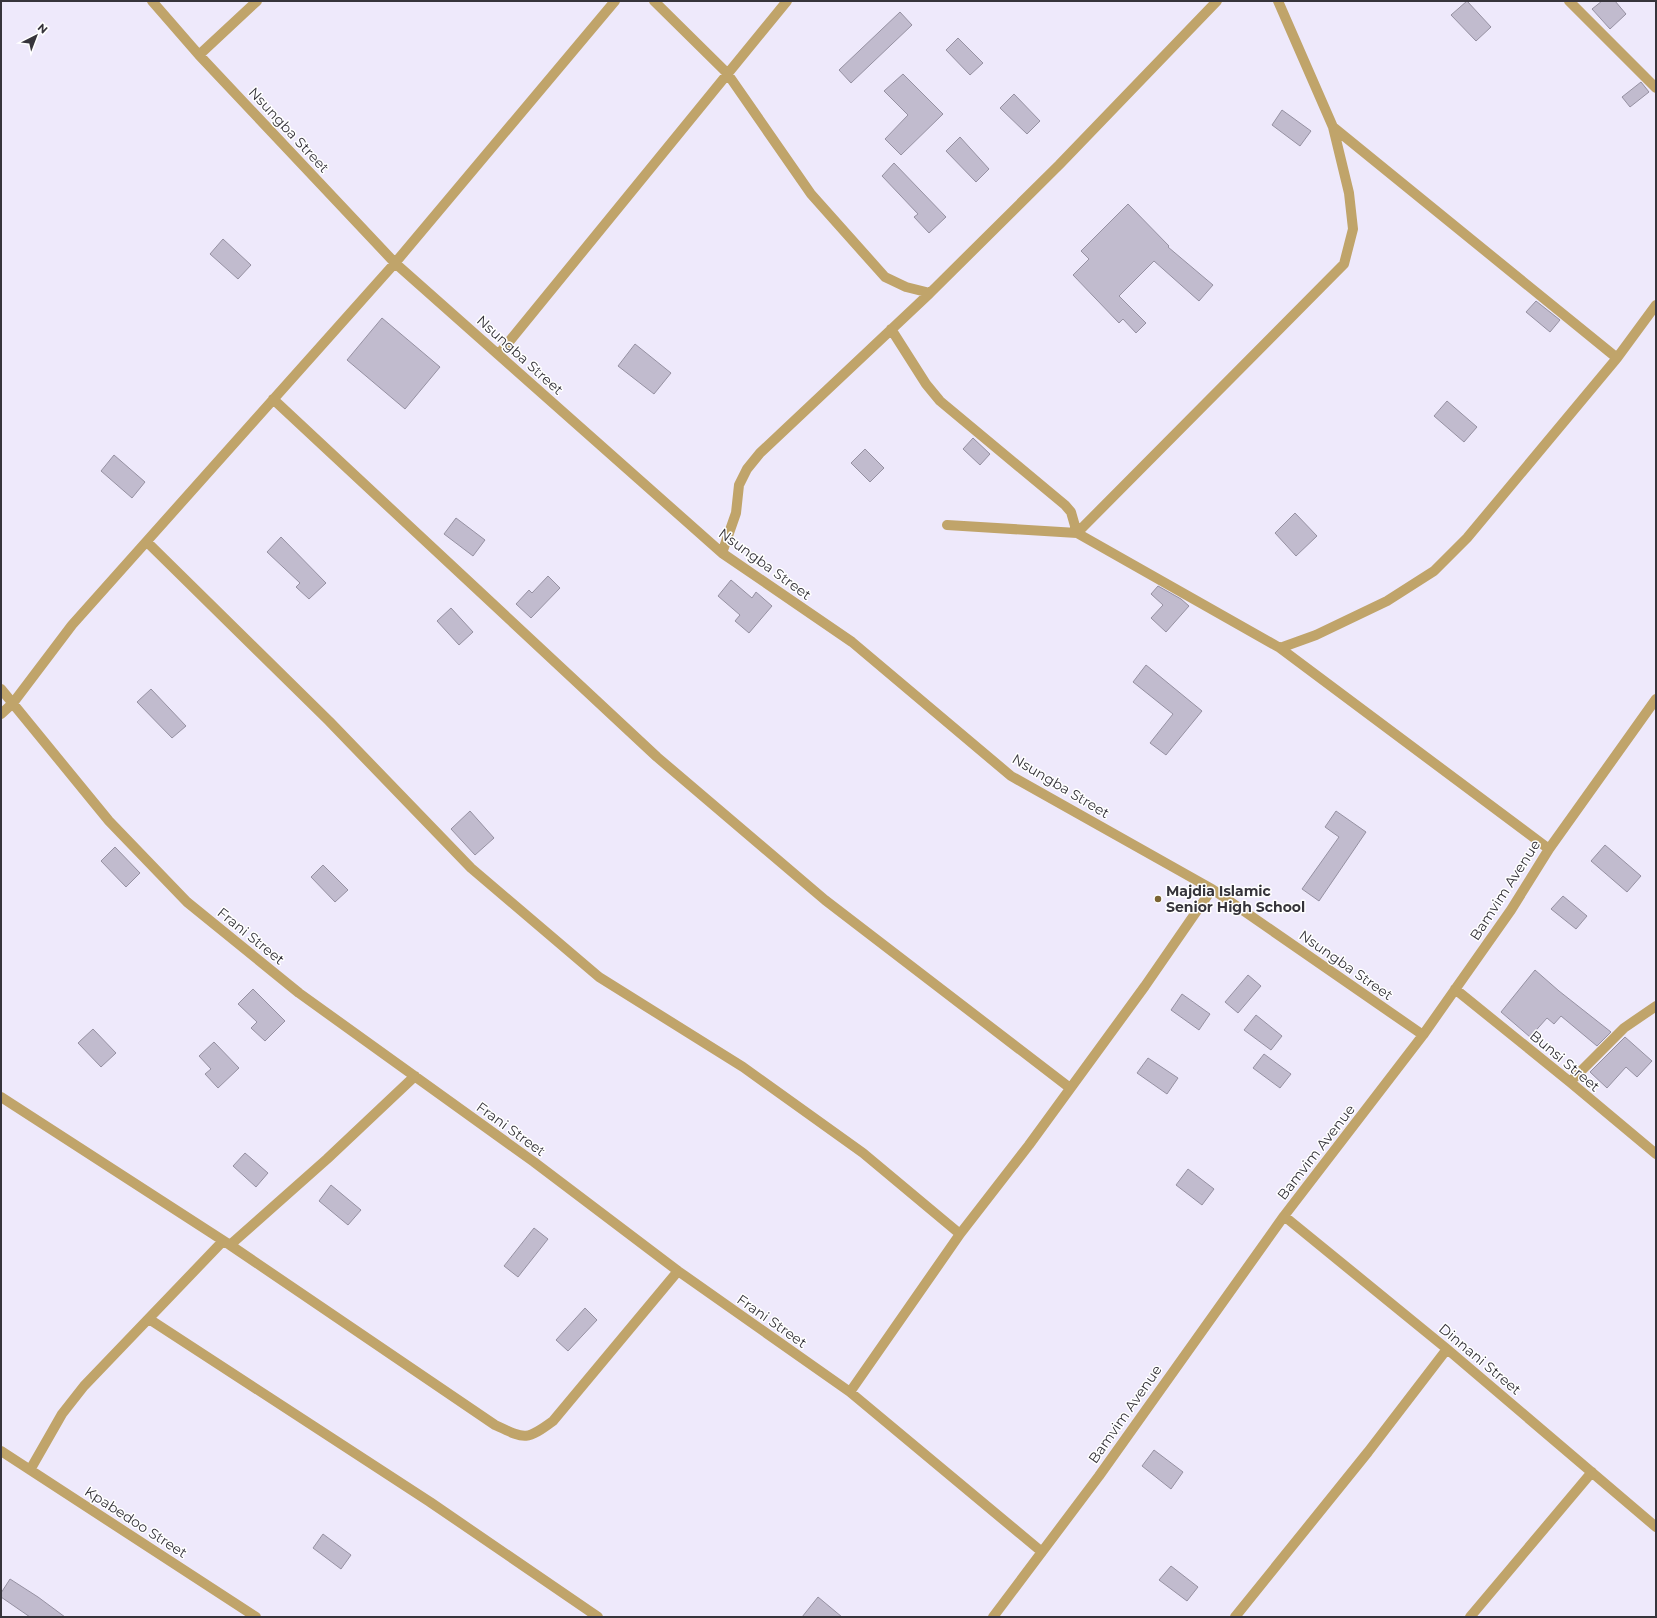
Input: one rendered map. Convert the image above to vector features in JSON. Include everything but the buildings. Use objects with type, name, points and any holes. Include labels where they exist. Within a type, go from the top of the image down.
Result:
[{"type":"street","name":"Nsungba Street","points":[[152,1],[199,55],[395,263],[722,553],[852,642],[1011,776],[1212,889],[1423,1036]]},
{"type":"street","points":[[199,55],[257,1]]},
{"type":"street","points":[[1,714],[13,702],[72,625],[395,263],[615,1]]},
{"type":"street","points":[[654,1],[727,73],[811,194],[885,277],[906,287],[930,293]]},
{"type":"street","points":[[499,354],[787,1]]},
{"type":"street","points":[[722,553],[736,513],[739,485],[746,469],[760,453],[930,293],[1059,165],[1217,1]]},
{"type":"street","points":[[1077,533],[1344,264],[1353,229],[1349,192],[1333,127],[1278,1]]},
{"type":"street","points":[[1569,1],[1656,88]]},
{"type":"street","points":[[1333,127],[1618,358]]},
{"type":"street","points":[[1280,648],[1316,634],[1387,600],[1434,572],[1467,538],[1618,358],[1656,305]]},
{"type":"street","points":[[891,329],[926,384],[940,401],[1065,505],[1071,512],[1077,533]]},
{"type":"street","points":[[273,399],[657,757],[825,900],[1070,1088]]},
{"type":"street","points":[[947,525],[1077,533],[1280,648],[1549,849]]},
{"type":"street","points":[[147,542],[330,722],[471,868],[598,977],[743,1067],[863,1153],[960,1234]]},
{"type":"street","name":"Frani Street","points":[[1,689],[109,821],[187,902],[298,993],[534,1162],[678,1271],[850,1392],[1042,1552]]},
{"type":"street","name":"Bamvim Avenue","points":[[993,1617],[1104,1469],[1284,1216],[1423,1036],[1511,910],[1549,849],[1656,699]]},
{"type":"street","points":[[850,1392],[960,1234],[1145,986],[1212,889]]},
{"type":"street","name":"Bunsi Street","points":[[1455,990],[1570,1082],[1656,1154]]},
{"type":"street","points":[[1570,1082],[1624,1028],[1656,1006]]},
{"type":"street","points":[[30,1470],[62,1414],[84,1386],[149,1319],[227,1243],[327,1159],[415,1076]]},
{"type":"street","points":[[1,1097],[227,1243],[495,1425],[518,1436],[534,1435],[553,1421],[678,1271]]},
{"type":"street","name":"Dinnani Street","points":[[1284,1216],[1447,1349],[1656,1527]]},
{"type":"street","points":[[149,1319],[430,1502],[598,1617]]},
{"type":"street","points":[[1235,1617],[1368,1452],[1447,1349]]},
{"type":"street","name":"Kpabedoo Street","points":[[1,1451],[256,1617]]},
{"type":"street","points":[[1470,1617],[1592,1472]]},
{"type":"place","name":"Majdia Islamic Senior High School","points":[[1158,899]]}]
